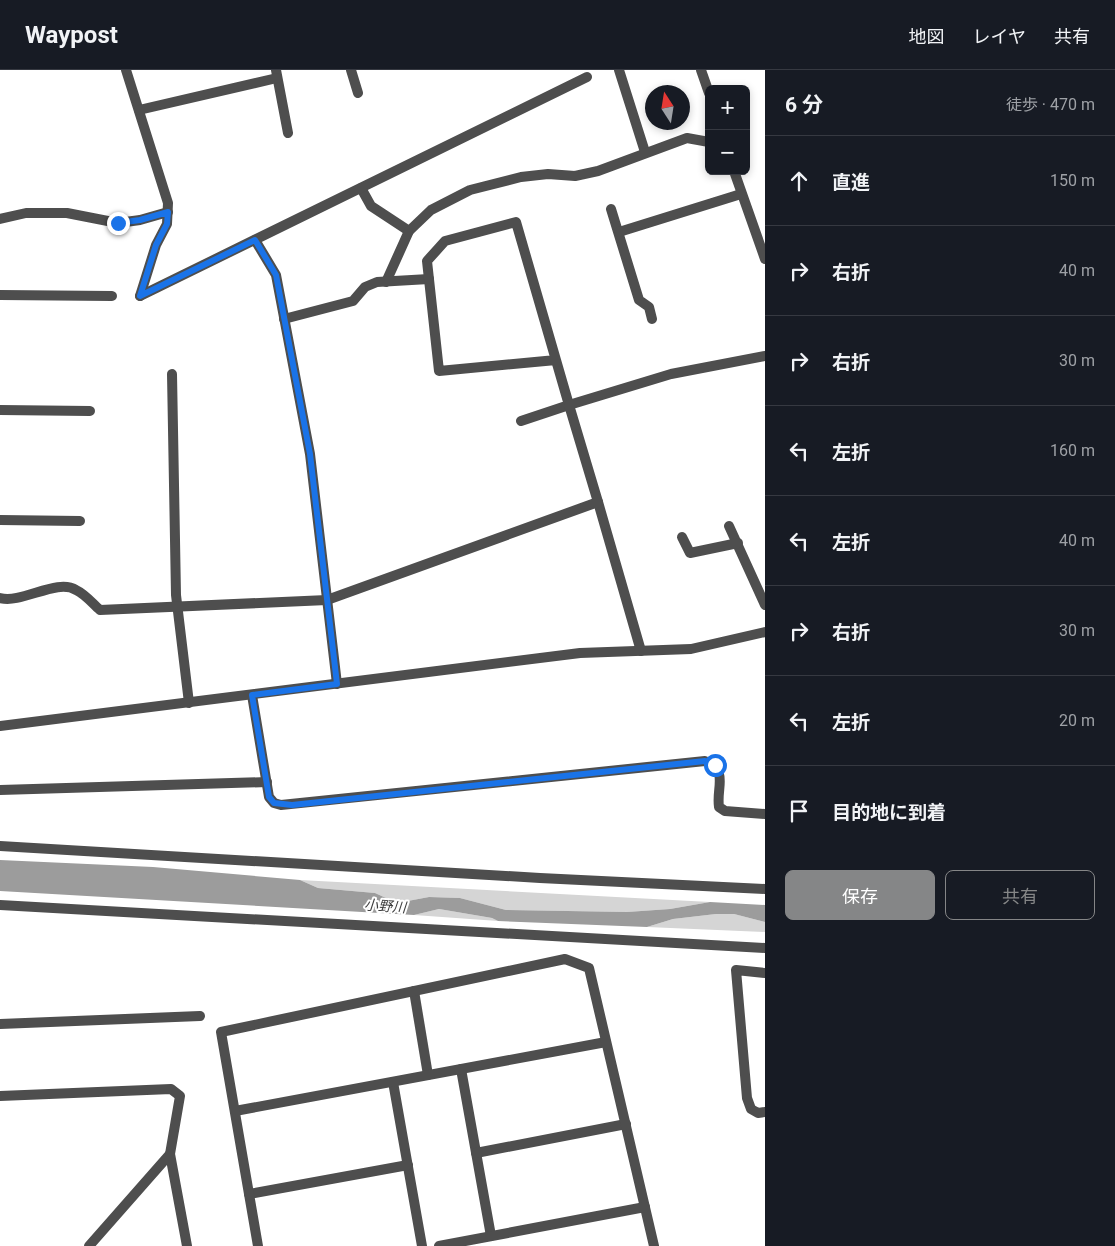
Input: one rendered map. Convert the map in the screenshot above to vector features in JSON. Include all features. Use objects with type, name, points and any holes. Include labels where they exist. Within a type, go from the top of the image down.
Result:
[{"type":"street","points":[[126,70],[162,181],[168,212],[167,224],[156,245],[140,296],[587,77]]},
{"type":"street","points":[[351,70],[358,93]]},
{"type":"street","points":[[702,70],[707,85]]},
{"type":"street","points":[[622,71],[645,152]]},
{"type":"street","points":[[139,110],[276,74],[288,133]]},
{"type":"street","points":[[386,282],[408,231],[431,210],[470,190],[521,177],[548,174],[575,176],[598,171],[687,138],[705,141]]},
{"type":"street","points":[[735,175],[765,259]]},
{"type":"street","points":[[361,188],[371,206],[408,231]]},
{"type":"street","points":[[619,232],[741,194]]},
{"type":"street","points":[[611,209],[639,300],[649,307],[652,319]]},
{"type":"street","points":[[0,219],[26,213],[66,213],[118,223],[140,220],[168,212]]},
{"type":"street","points":[[556,360],[439,371],[428,260],[445,241],[516,222],[641,651]]},
{"type":"street","points":[[255,240],[276,275],[310,454],[337,684]]},
{"type":"street","points":[[284,319],[353,301],[365,287],[377,282],[429,279]]},
{"type":"street","points":[[0,295],[112,296]]},
{"type":"street","points":[[521,421],[671,374],[765,356]]},
{"type":"street","points":[[172,374],[177,608],[189,703]]},
{"type":"street","points":[[0,410],[90,411]]},
{"type":"street","points":[[0,598],[10,599],[65,587],[76,589],[100,610],[327,600],[598,502]]},
{"type":"street","points":[[0,520],[80,521]]},
{"type":"street","points":[[729,526],[765,606]]},
{"type":"street","points":[[682,536],[690,553],[738,543]]},
{"type":"street","points":[[0,726],[580,653],[691,649],[765,632]]},
{"type":"street","points":[[252,695],[269,797],[274,803],[292,805],[705,761],[715,765],[719,770],[719,807],[725,811],[765,814]]},
{"type":"street","points":[[0,790],[266,782]]},
{"type":"street","points":[[0,846],[530,878],[765,889]]},
{"type":"street","points":[[0,905],[765,948]]},
{"type":"street","points":[[258,1246],[221,1032],[565,959],[589,968],[654,1246]]},
{"type":"street","points":[[765,973],[736,970],[747,1098],[751,1109],[758,1113],[765,1112]]},
{"type":"street","points":[[414,992],[428,1075]]},
{"type":"street","points":[[0,1024],[200,1016]]},
{"type":"street","points":[[234,1111],[606,1042]]},
{"type":"street","points":[[461,1069],[491,1236]]},
{"type":"street","points":[[393,1082],[422,1246]]},
{"type":"street","points":[[0,1096],[171,1089],[180,1096],[170,1154],[187,1246]]},
{"type":"street","points":[[476,1153],[626,1124]]},
{"type":"street","points":[[89,1246],[170,1154]]},
{"type":"street","points":[[249,1194],[408,1165]]},
{"type":"street","points":[[439,1246],[645,1208]]},
{"type":"shaded area","points":[[300,880],[710,902],[670,909],[627,912],[506,910],[460,898],[429,897],[397,903],[375,893],[318,888]]},
{"type":"shaded area","points":[[439,909],[492,918],[498,921],[414,915]]},
{"type":"shaded area","points":[[734,914],[765,922],[765,932],[647,927],[673,919]]},
{"type":"water","name":"小野川","points":[[0,860],[153,867],[300,880],[318,888],[375,893],[397,903],[429,897],[460,898],[506,910],[627,912],[670,909],[710,902],[765,905],[765,922],[734,914],[673,919],[647,927],[498,921],[492,918],[439,909],[414,915],[0,891]]},
{"type":"route","points":[[118,223],[140,220],[168,212],[167,224],[156,245],[140,296],[255,240],[276,275],[310,454],[337,684],[252,695],[269,797],[274,803],[292,805],[705,761],[715,765]]}]
